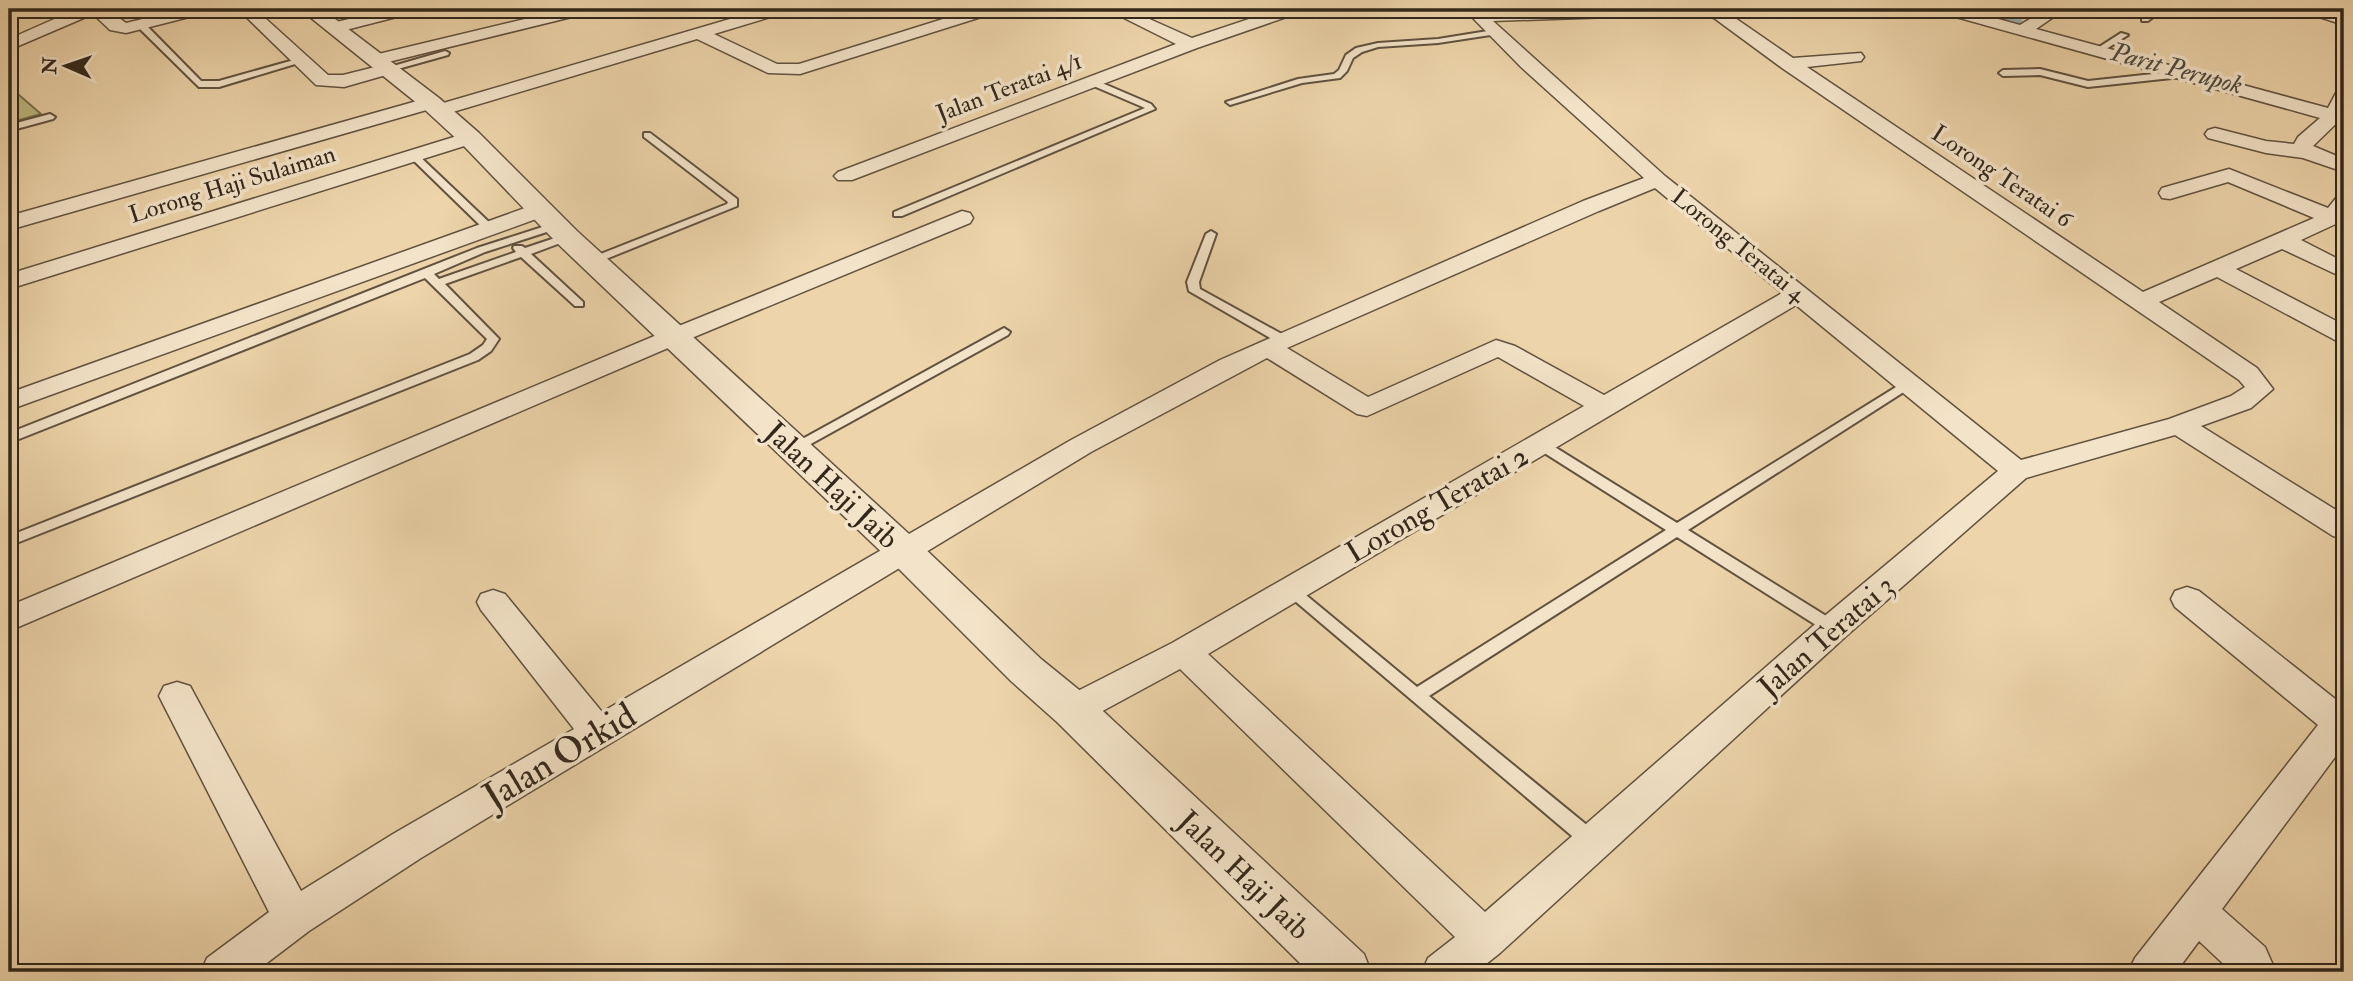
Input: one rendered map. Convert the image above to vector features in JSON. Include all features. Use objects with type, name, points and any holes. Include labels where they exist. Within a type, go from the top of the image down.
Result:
[{"type":"street","points":[[9,45],[90,9]]},
{"type":"street","points":[[98,9],[116,26],[141,25],[203,9]]},
{"type":"street","points":[[246,9],[323,81],[332,82],[381,65],[586,9]]},
{"type":"street","points":[[332,16],[410,9]]},
{"type":"street","points":[[9,223],[699,34],[781,9]]},
{"type":"street","points":[[699,34],[774,69],[785,71],[800,69],[991,9]]},
{"type":"street","points":[[1114,9],[1191,44]]},
{"type":"street","name":"Jalan Teratai 4/1","points":[[845,176],[1191,44],[1295,9]]},
{"type":"street","points":[[1951,9],[2339,117]]},
{"type":"street","points":[[2022,30],[2057,9]]},
{"type":"street","points":[[2311,9],[2344,20]]},
{"type":"street","points":[[1481,19],[1645,10],[1712,10]]},
{"type":"street","name":"Lorong Teratai 6","points":[[1712,10],[2248,374],[2260,389]]},
{"type":"street","name":"Jalan Haji Jaib","points":[[332,16],[381,65],[470,138],[563,233],[906,553],[1026,670],[1073,710],[1345,972]]},
{"type":"street","name":"Lorong Teratai 4","points":[[1481,19],[1658,180],[2017,471]]},
{"type":"street","points":[[1788,64],[1855,57]]},
{"type":"street","points":[[2307,152],[2302,148],[2305,141],[2339,117],[2344,95]]},
{"type":"street","points":[[2215,134],[2266,147],[2307,152],[2344,166]]},
{"type":"street","name":"Lorong Haji Sulaiman","points":[[9,282],[470,138]]},
{"type":"street","points":[[2170,193],[2229,175],[2338,210]]},
{"type":"street","name":"Jalan Orkid","points":[[226,971],[294,918],[407,846],[597,732],[906,553],[1082,446],[1275,343],[1591,206],[1658,180]]},
{"type":"street","points":[[2141,301],[2282,240],[2338,210]]},
{"type":"street","points":[[9,619],[673,337],[962,218]]},
{"type":"street","points":[[9,402],[499,234],[563,233]]},
{"type":"street","points":[[2282,240],[2344,271]]},
{"type":"street","points":[[2219,269],[2344,335]]},
{"type":"street","name":"Lorong Teratai 2","points":[[1073,710],[1184,652],[1799,293]]},
{"type":"street","points":[[1275,343],[1367,408],[1496,348],[1506,351],[1603,406]]},
{"type":"street","name":"Jalan Teratai 3","points":[[1443,972],[1485,939],[1833,628],[2017,471],[2179,425],[2241,402],[2260,389]]},
{"type":"street","points":[[2179,425],[2344,529]]},
{"type":"street","points":[[2150,972],[2342,724],[2187,598]]},
{"type":"street","points":[[493,603],[597,732]]},
{"type":"street","points":[[1184,652],[1485,939]]},
{"type":"street","points":[[177,696],[294,918]]},
{"type":"street","points":[[2196,912],[2250,961],[2255,972]]},
{"type":"lane","points":[[2145,19],[2159,9]]},
{"type":"lane","points":[[1230,102],[1301,81],[1337,76],[1343,71],[1349,57],[1359,50],[1378,45],[1438,41],[1481,19]]},
{"type":"lane","points":[[141,25],[199,84],[207,86],[302,61]]},
{"type":"lane","points":[[2101,49],[2124,34]]},
{"type":"lane","points":[[381,65],[444,53]]},
{"type":"lane","points":[[2003,73],[2040,72],[2088,84],[2181,74]]},
{"type":"lane","points":[[898,214],[1150,109],[1092,82]]},
{"type":"lane","points":[[9,128],[50,117]]},
{"type":"lane","points":[[438,284],[523,253],[563,233],[732,206],[733,201],[647,135]]},
{"type":"lane","points":[[413,155],[579,304]]},
{"type":"lane","points":[[9,438],[427,273],[499,234]]},
{"type":"lane","points":[[1211,234],[1193,282],[1195,291],[1275,343]]},
{"type":"lane","points":[[9,541],[474,357],[493,340],[427,273]]},
{"type":"lane","points":[[793,448],[1004,332]]},
{"type":"lane","points":[[1417,695],[1909,383]]},
{"type":"lane","points":[[1540,444],[1833,628]]},
{"type":"lane","points":[[1290,590],[1593,842]]},
{"type":"shaded area","points":[[11,88],[41,114],[9,123]]},
{"type":"waterway","name":"Parit Perupok","points":[[1962,9],[2015,23]]}]
